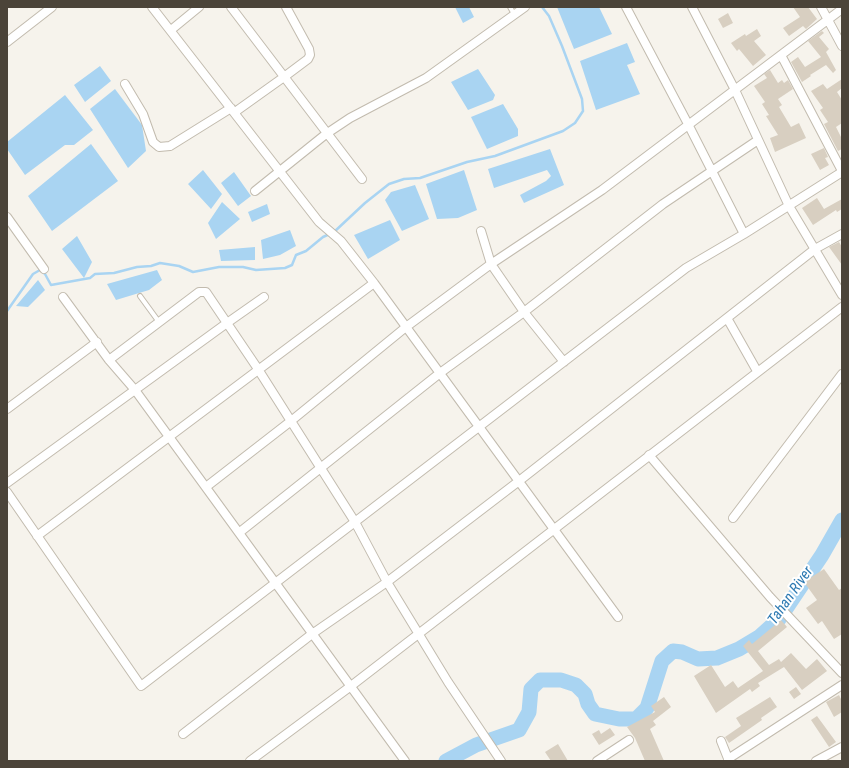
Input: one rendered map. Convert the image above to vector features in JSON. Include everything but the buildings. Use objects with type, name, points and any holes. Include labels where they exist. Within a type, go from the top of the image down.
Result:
[{"type":"street","points":[[7,42],[52,7]]},
{"type":"street","points":[[152,7],[319,222],[341,241],[374,283],[618,617]]},
{"type":"street","points":[[171,30],[199,7]]},
{"type":"street","points":[[231,7],[326,134],[362,179]]},
{"type":"street","points":[[124,84],[142,114],[153,142],[159,147],[170,146],[233,110],[284,77],[308,59],[310,55],[309,49],[286,7]]},
{"type":"street","points":[[255,191],[326,134],[350,118],[426,78],[512,11],[525,7]]},
{"type":"street","points":[[626,7],[744,234]]},
{"type":"street","points":[[692,7],[735,90],[789,206],[842,295]]},
{"type":"street","points":[[821,7],[842,46]]},
{"type":"street","points":[[206,487],[291,421],[406,326],[491,264],[602,190],[842,9]]},
{"type":"street","points":[[7,492],[141,686],[480,428],[686,268],[744,234],[842,172],[781,55]]},
{"type":"street","points":[[240,532],[440,373],[524,312],[663,204],[758,140]]},
{"type":"street","points":[[7,217],[44,269]]},
{"type":"street","points":[[481,231],[491,264],[524,312],[564,362]]},
{"type":"street","points":[[183,734],[312,634],[387,582],[519,482],[815,249],[842,234]]},
{"type":"street","points":[[37,536],[374,283]]},
{"type":"street","points":[[109,360],[203,290],[206,292],[259,370],[355,522],[387,582],[448,682],[501,761]]},
{"type":"street","points":[[63,297],[109,360],[135,390],[240,532],[312,634],[405,761]]},
{"type":"street","points":[[7,483],[226,323],[264,297]]},
{"type":"street","points":[[250,761],[351,686],[757,371],[842,307]]},
{"type":"street","points":[[726,318],[757,371]]},
{"type":"street","points":[[7,409],[97,342]]},
{"type":"street","points":[[733,518],[842,374]]},
{"type":"street","points":[[649,455],[770,597],[795,621],[842,673]]},
{"type":"street","points":[[722,741],[729,760],[842,685]]},
{"type":"street","points":[[597,761],[630,740]]},
{"type":"street","points":[[816,761],[842,747]]},
{"type":"lane","points":[[140,296],[159,322]]},
{"type":"water","points":[[455,7],[469,7],[474,17],[463,23]]},
{"type":"water","points":[[557,7],[599,7],[612,34],[574,49]]},
{"type":"water","points":[[627,43],[635,62],[627,65],[640,94],[596,110],[580,61]]},
{"type":"water","points":[[100,66],[111,81],[85,102],[74,85]]},
{"type":"water","points":[[478,69],[495,95],[493,100],[468,110],[451,82]]},
{"type":"water","points":[[115,89],[142,125],[146,151],[128,168],[90,109]]},
{"type":"water","points":[[65,95],[93,130],[74,145],[65,145],[25,175],[7,149],[7,142]]},
{"type":"water","points":[[503,104],[518,129],[518,136],[487,149],[471,117]]},
{"type":"water","points":[[91,144],[118,181],[52,231],[28,196]]},
{"type":"water","points":[[550,149],[564,185],[524,203],[520,195],[546,181],[551,176],[547,170],[494,188],[488,169]]},
{"type":"water","points":[[203,170],[222,194],[211,209],[188,184]]},
{"type":"water","points":[[464,170],[477,210],[458,218],[437,219],[426,184]]},
{"type":"water","points":[[234,172],[251,196],[238,206],[221,183]]},
{"type":"water","points":[[415,185],[429,219],[402,231],[385,200],[391,192]]},
{"type":"water","points":[[222,202],[240,219],[216,239],[208,223]]},
{"type":"water","points":[[267,204],[270,214],[252,222],[248,212]]},
{"type":"water","points":[[390,220],[400,240],[368,259],[354,235]]},
{"type":"water","points":[[290,230],[296,246],[280,255],[263,259],[261,240]]},
{"type":"water","points":[[77,236],[92,262],[84,278],[62,249]]},
{"type":"water","points":[[255,247],[255,260],[221,261],[219,250]]},
{"type":"water","points":[[157,270],[162,280],[149,290],[116,300],[107,284]]},
{"type":"water","points":[[38,280],[45,290],[28,307],[16,306]]},
{"type":"waterway","points":[[7,311],[33,274],[40,270],[45,274],[51,285],[90,278],[95,274],[114,273],[160,263],[179,266],[193,272],[219,267],[243,267],[256,270],[285,268],[292,265],[296,255],[306,251],[323,237],[334,232],[365,203],[389,184],[404,179],[420,178],[467,162],[495,156],[563,131],[575,123],[583,111],[582,99],[549,16],[542,7]]},
{"type":"waterway","name":"Tahan River","points":[[446,761],[476,745],[519,730],[529,712],[531,689],[540,680],[561,680],[576,685],[585,694],[588,704],[595,714],[619,719],[636,719],[647,708],[662,661],[673,651],[682,652],[698,659],[717,658],[739,649],[759,637],[779,619],[822,555],[842,520]]}]
